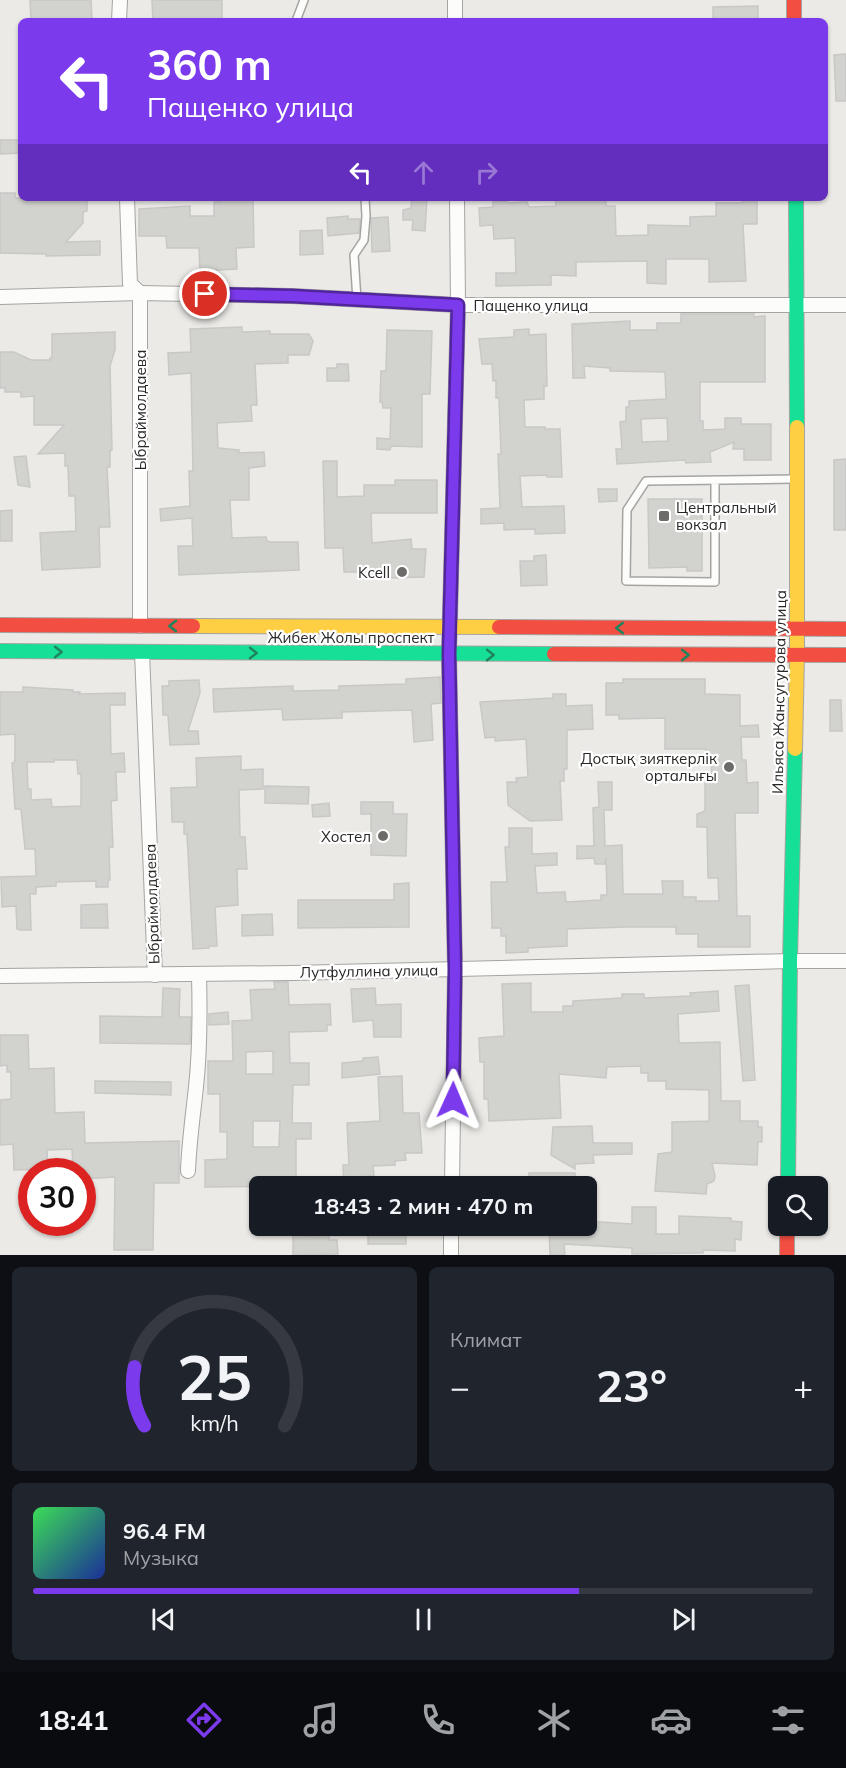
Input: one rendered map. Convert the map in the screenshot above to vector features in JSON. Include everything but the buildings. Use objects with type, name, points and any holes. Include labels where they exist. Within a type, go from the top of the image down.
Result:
[{"type":"main road","points":[[794,0],[794,18]]},
{"type":"main road","name":"Ильяса Жансугурова улица","points":[[788,1176],[797,655],[796,201]]},
{"type":"main road","name":"Жибек Жолы проспект","points":[[0,625],[846,629]]},
{"type":"main road","name":"Жибек Жолы проспект","points":[[0,651],[846,655]]},
{"type":"main road","points":[[787,1236],[787,1255]]},
{"type":"street","points":[[119,18],[120,0]]},
{"type":"street","points":[[455,0],[455,18]]},
{"type":"street","name":"Ыбраймолдаева","points":[[127,201],[130,284],[140,293],[140,626]]},
{"type":"street","points":[[452,1176],[455,969],[449,654],[458,305],[457,201]]},
{"type":"street","name":"Пащенко улица","points":[[0,297],[140,293],[292,296],[458,305],[846,305]]},
{"type":"street","name":"Ыбраймолдаева","points":[[142,652],[155,975]]},
{"type":"street","name":"Лутфуллина улица","points":[[0,976],[199,975],[846,961]]},
{"type":"street","points":[[188,1171],[200,1018],[199,975]]},
{"type":"street","points":[[451,1236],[451,1255]]},
{"type":"lane","points":[[297,18],[304,0]]},
{"type":"lane","points":[[357,300],[354,255],[364,240],[364,201]]},
{"type":"lane","points":[[715,480],[715,582],[626,581],[627,510],[646,481],[715,480],[797,479]]},
{"type":"traffic: fast","points":[[796,201],[797,427]]},
{"type":"traffic: fast","points":[[0,651],[554,654]]},
{"type":"traffic: fast","points":[[788,1176],[795,749]]},
{"type":"traffic: slow","points":[[795,749],[797,427]]},
{"type":"traffic: slow","points":[[193,626],[499,627]]},
{"type":"traffic: jam","points":[[794,0],[794,18]]},
{"type":"traffic: jam","points":[[0,625],[193,626]]},
{"type":"traffic: jam","points":[[499,627],[846,629]]},
{"type":"traffic: jam","points":[[554,654],[846,655]]},
{"type":"traffic: jam","points":[[787,1236],[787,1255]]},
{"type":"place","name":"Центральный вокзал","points":[[664,516]]},
{"type":"place","name":"Kcell","points":[[402,572]]},
{"type":"place","name":"Достық зияткерлік орталығы","points":[[729,767]]},
{"type":"place","name":"Хостел","points":[[383,836]]},
{"type":"route","points":[[205,294],[458,305],[449,654],[455,969],[453,1100]]}]
